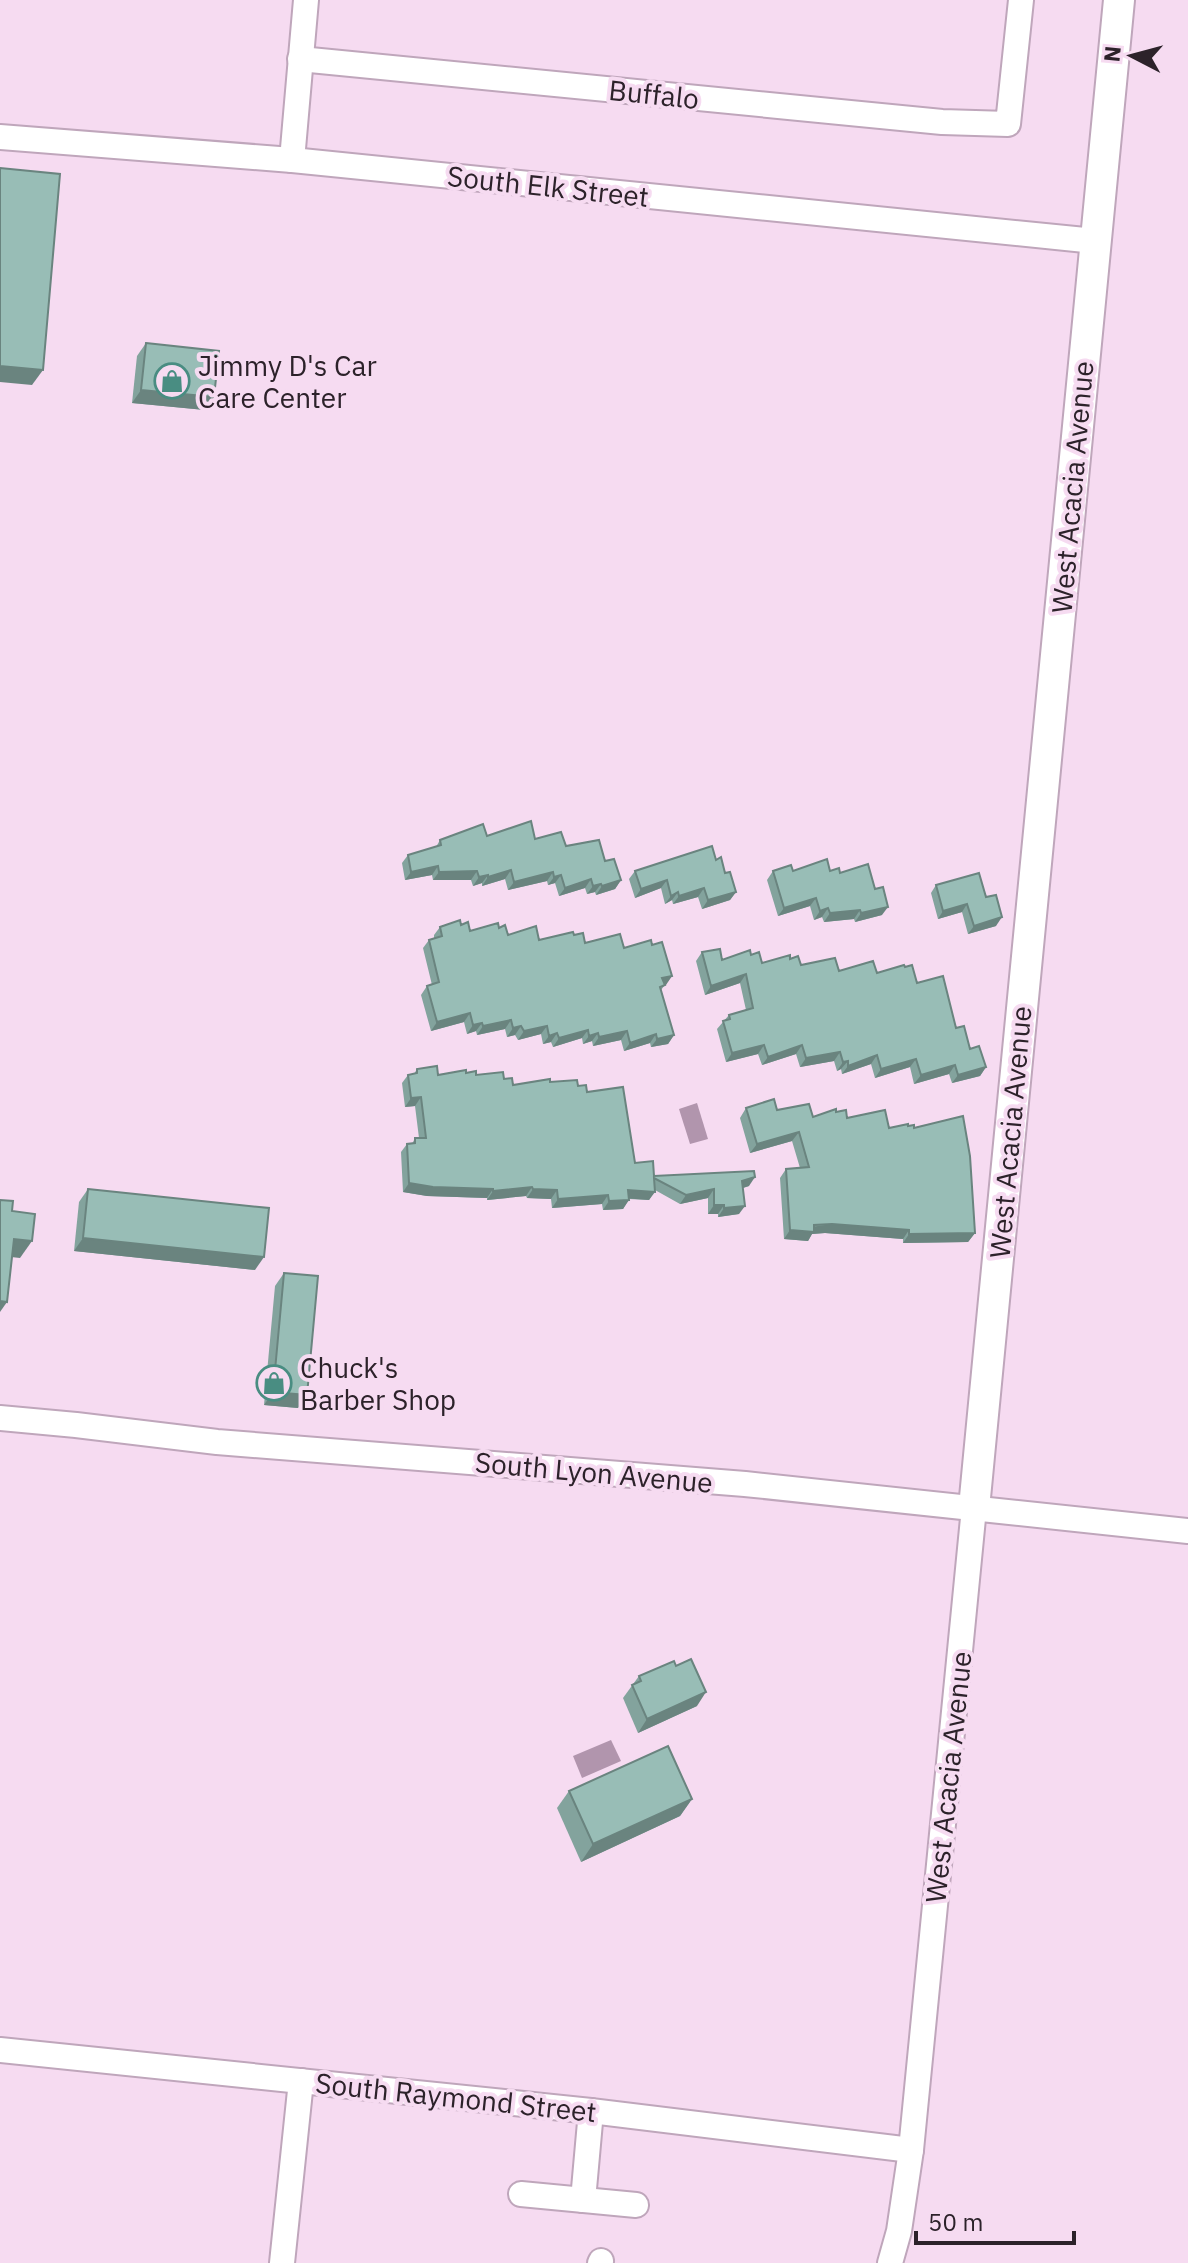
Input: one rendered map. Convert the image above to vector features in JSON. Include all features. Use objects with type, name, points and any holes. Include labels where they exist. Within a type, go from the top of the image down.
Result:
[{"type":"street","points":[[292,160],[306,0]]},
{"type":"street","name":"Buffalo","points":[[300,59],[942,122],[1008,124],[1021,0]]},
{"type":"street","name":"West Acacia Avenue","points":[[890,2263],[899,2231],[911,2150],[1119,0]]},
{"type":"street","name":"South Elk Street","points":[[0,137],[292,160],[1095,241]]},
{"type":"street","name":"South Lyon Avenue","points":[[0,1418],[217,1442],[745,1484],[1188,1531]]},
{"type":"street","name":"South Raymond Street","points":[[0,2050],[591,2111],[911,2150]]},
{"type":"street","points":[[282,2263],[301,2081]]},
{"type":"street","points":[[583,2200],[591,2111]]},
{"type":"street","points":[[521,2194],[636,2205]]},
{"type":"shaded area","points":[[697,1103],[708,1139],[690,1144],[679,1109]]},
{"type":"shaded area","points":[[611,1740],[621,1761],[582,1778],[573,1756]]},
{"type":"building","points":[[0,168],[60,174],[43,370],[0,366]]},
{"type":"building","points":[[146,343],[219,351],[214,397],[141,390]]},
{"type":"building","points":[[531,821],[535,839],[561,832],[566,846],[599,840],[605,861],[614,859],[621,880],[593,886],[591,879],[565,888],[561,875],[554,877],[553,872],[514,882],[511,870],[488,877],[479,877],[477,871],[439,872],[438,866],[411,872],[408,855],[441,845],[440,840],[483,824],[487,836]]},
{"type":"building","points":[[712,846],[716,860],[721,857],[725,873],[730,872],[736,892],[708,900],[704,888],[671,896],[667,880],[641,889],[635,871]]},
{"type":"building","points":[[827,859],[830,871],[839,868],[840,873],[868,864],[875,889],[883,887],[888,907],[861,913],[860,910],[830,913],[828,908],[820,911],[816,898],[784,908],[773,871],[791,865],[793,871]]},
{"type":"building","points":[[979,873],[986,897],[996,895],[1002,917],[974,926],[967,904],[943,911],[936,885]]},
{"type":"building","points":[[460,920],[461,925],[468,922],[470,931],[498,923],[499,928],[505,925],[508,935],[536,926],[539,940],[573,932],[574,935],[583,933],[585,943],[620,934],[624,948],[651,940],[652,945],[662,942],[672,976],[662,978],[665,985],[660,987],[674,1035],[657,1039],[656,1034],[630,1043],[627,1031],[599,1037],[598,1033],[589,1036],[588,1030],[559,1038],[557,1033],[549,1036],[547,1026],[524,1031],[521,1026],[513,1028],[511,1020],[473,1025],[470,1013],[437,1022],[427,986],[439,982],[429,940],[442,936],[440,927]]},
{"type":"building","points":[[720,949],[722,960],[750,950],[751,955],[759,952],[762,963],[790,955],[790,959],[798,956],[801,965],[835,958],[839,971],[873,961],[877,973],[912,965],[917,983],[943,976],[956,1028],[964,1026],[970,1049],[979,1046],[986,1067],[958,1075],[955,1065],[921,1075],[916,1059],[881,1069],[877,1055],[848,1066],[848,1061],[843,1062],[840,1052],[806,1058],[802,1045],[768,1057],[764,1045],[732,1053],[723,1021],[730,1019],[729,1015],[753,1008],[746,974],[711,986],[702,952]]},
{"type":"building","points":[[437,1066],[438,1075],[466,1070],[466,1073],[476,1071],[476,1075],[503,1072],[504,1079],[512,1078],[513,1085],[550,1079],[550,1082],[577,1080],[578,1086],[586,1085],[587,1092],[623,1087],[635,1163],[653,1161],[654,1176],[754,1171],[755,1177],[742,1181],[745,1206],[724,1208],[724,1205],[714,1205],[714,1189],[686,1195],[654,1178],[655,1192],[628,1190],[629,1200],[609,1201],[608,1195],[558,1199],[557,1190],[532,1187],[493,1191],[409,1183],[407,1144],[415,1143],[415,1138],[426,1138],[421,1097],[411,1098],[408,1075],[417,1073],[417,1069]]},
{"type":"building","points":[[774,1099],[777,1110],[809,1104],[813,1117],[836,1109],[836,1112],[846,1110],[847,1118],[885,1110],[889,1128],[908,1124],[914,1125],[914,1128],[963,1116],[970,1156],[975,1233],[909,1234],[909,1230],[832,1224],[814,1225],[814,1232],[790,1230],[786,1169],[809,1167],[799,1132],[757,1144],[746,1108]]},
{"type":"building","points":[[88,1189],[269,1208],[264,1257],[83,1238]]},
{"type":"building","points":[[0,1200],[13,1201],[12,1211],[35,1214],[32,1241],[14,1239],[7,1302],[0,1301]]},
{"type":"building","points":[[284,1273],[318,1276],[307,1395],[273,1392]]},
{"type":"building","points":[[691,1659],[706,1692],[647,1719],[632,1685],[641,1681],[639,1676],[674,1661],[676,1666]]},
{"type":"building","points":[[668,1746],[692,1799],[593,1844],[569,1791]]},
{"type":"place","name":"Jimmy D's Car Care Center","points":[[172,381]]},
{"type":"place","name":"Chuck's Barber Shop","points":[[274,1383]]}]
